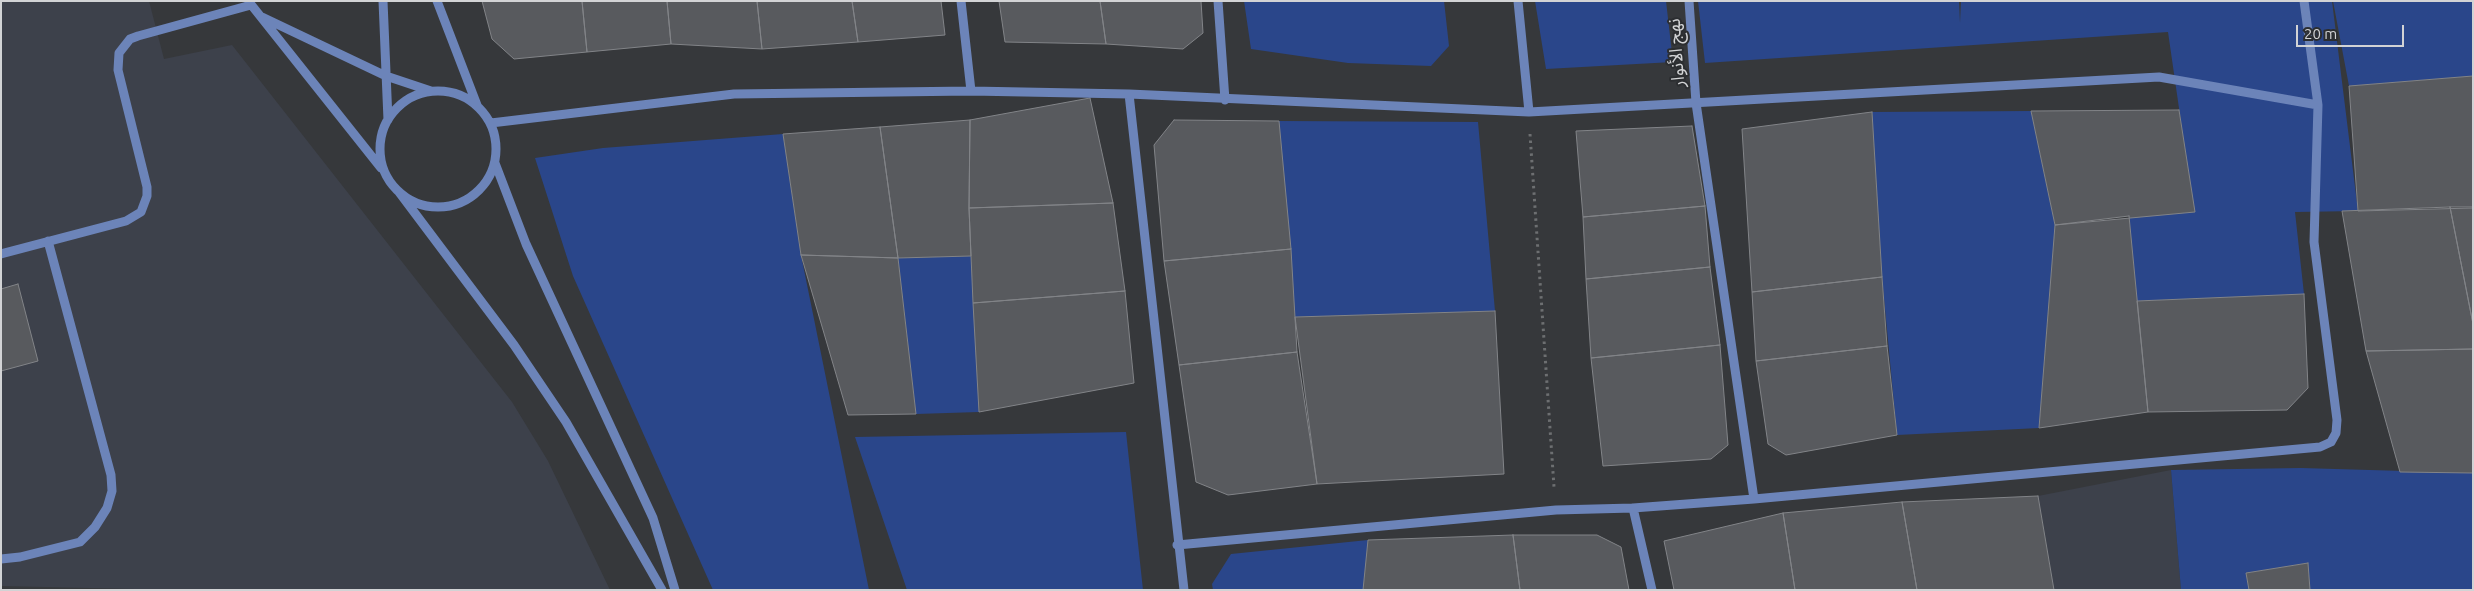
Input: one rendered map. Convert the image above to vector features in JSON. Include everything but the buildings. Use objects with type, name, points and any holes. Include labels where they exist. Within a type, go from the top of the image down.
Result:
[{"type":"street","points":[[383,1],[388,120]]},
{"type":"street","points":[[398,192],[416,203],[426,206],[435,208],[455,205],[473,196],[487,182],[495,163],[496,143],[491,123],[477,105],[437,1]]},
{"type":"street","points":[[961,1],[971,91]]},
{"type":"street","points":[[1218,1],[1225,100]]},
{"type":"street","points":[[1518,1],[1529,112]]},
{"type":"street","name":"نهج الأنوار","points":[[1689,1],[1696,103],[1754,499]]},
{"type":"street","points":[[1177,545],[1556,510],[1633,508],[1754,499],[2320,447],[2331,442],[2336,433],[2337,420],[2314,242],[2318,105],[2304,1]]},
{"type":"street","points":[[1,254],[134,218],[145,205],[147,187],[118,70],[118,53],[123,45],[138,36],[249,3],[384,172],[514,345],[566,422],[662,590]]},
{"type":"street","points":[[259,16],[386,76],[431,91]]},
{"type":"street","points":[[491,123],[734,94],[971,91],[1129,94],[1225,100],[1529,112],[2159,77],[2318,105]]},
{"type":"street","points":[[384,172],[380,155],[381,136],[388,120],[399,106],[415,95],[431,91],[447,91],[463,96],[477,105]]},
{"type":"street","points":[[1129,94],[1177,545],[1184,590]]},
{"type":"street","points":[[495,163],[526,244],[653,518],[675,590]]},
{"type":"street","points":[[1,559],[20,557],[80,542],[95,527],[107,508],[112,491],[111,475],[48,241]]},
{"type":"street","points":[[1633,508],[1652,590]]},
{"type":"path","points":[[1529,112],[1556,510]]},
{"type":"shaded area","points":[[1,1],[149,1],[164,59],[232,45],[512,402],[548,461],[610,590],[178,590],[1,586]]},
{"type":"shaded area","points":[[1244,1],[1444,1],[1449,46],[1431,66],[1348,63],[1251,49]]},
{"type":"shaded area","points":[[1535,1],[1666,1],[1673,62],[1546,69]]},
{"type":"shaded area","points":[[1698,1],[1959,1],[1960,23],[1961,1],[2332,1],[2358,211],[2295,212],[2304,294],[2137,301],[2129,216],[2194,212],[2168,32],[1705,63]]},
{"type":"shaded area","points":[[2333,1],[2473,1],[2473,76],[2349,86]]},
{"type":"shaded area","points":[[2031,111],[2055,225],[2039,428],[1897,435],[1882,277],[1872,112]]},
{"type":"shaded area","points":[[1279,121],[1478,122],[1495,311],[1295,317]]},
{"type":"shaded area","points":[[783,134],[801,255],[869,590],[713,590],[573,276],[535,158],[603,148]]},
{"type":"shaded area","points":[[971,256],[979,412],[916,414],[898,258]]},
{"type":"shaded area","points":[[1126,432],[1143,590],[907,590],[855,437]]},
{"type":"shaded area","points":[[2301,468],[2473,473],[2473,590],[2310,590],[2308,563],[2246,573],[2249,590],[2181,590],[2171,470]]},
{"type":"shaded area","points":[[2171,470],[2181,590],[2054,590],[2038,496]]},
{"type":"shaded area","points":[[1368,540],[1363,590],[1213,590],[1212,584],[1231,554]]}]
